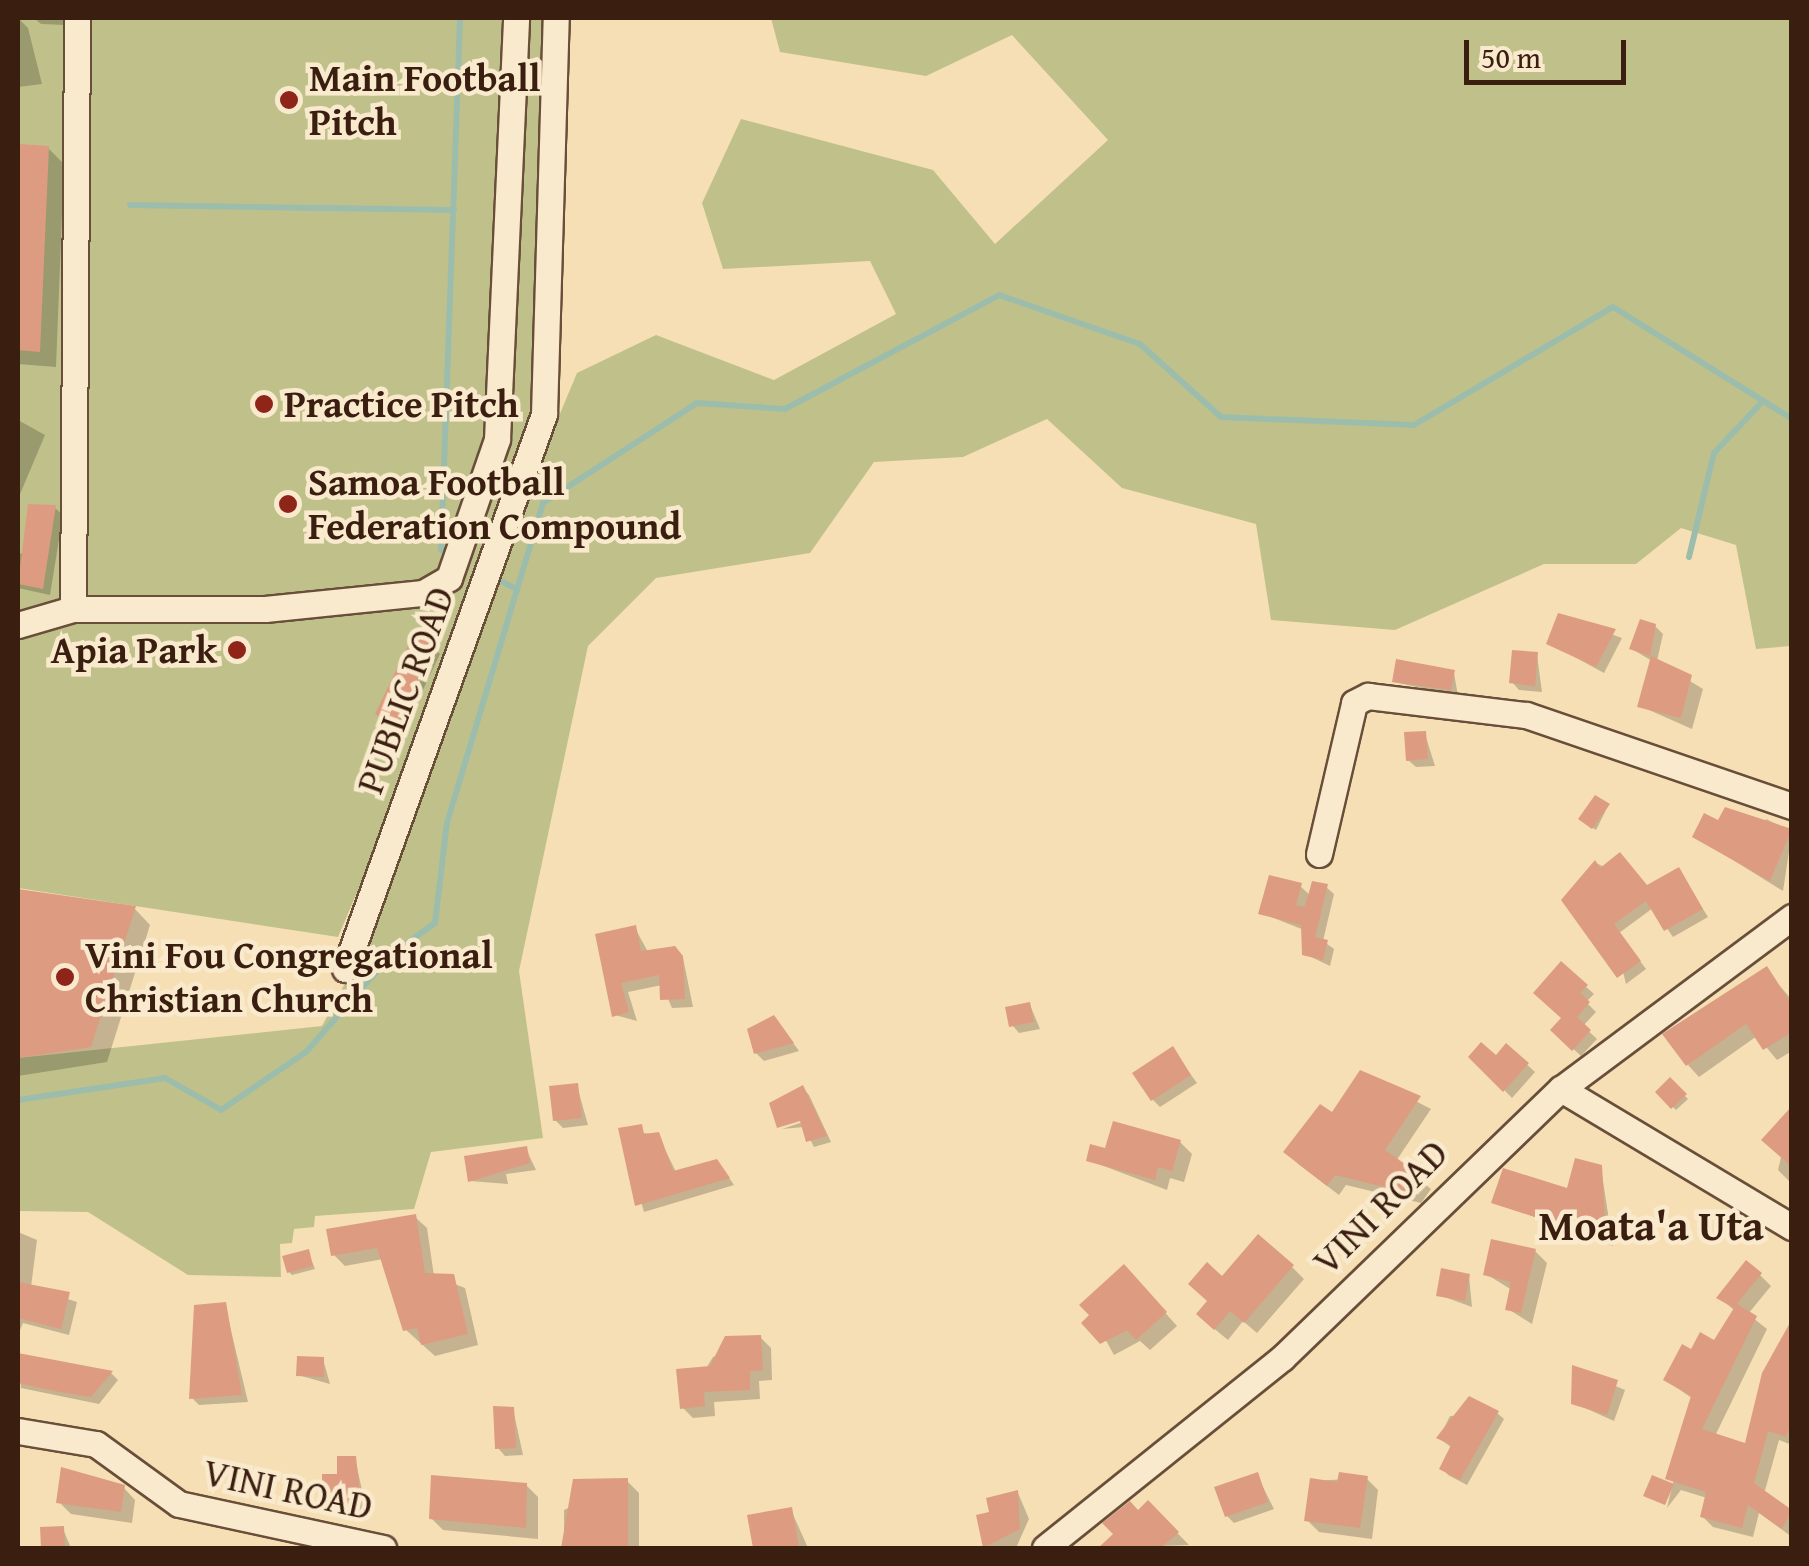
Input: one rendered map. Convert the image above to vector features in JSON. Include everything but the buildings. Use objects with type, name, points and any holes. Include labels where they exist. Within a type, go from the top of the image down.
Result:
[{"type":"street","points":[[73,608],[76,18]]},
{"type":"street","points":[[18,625],[73,608],[266,609],[423,593],[457,562],[497,439],[516,18]]},
{"type":"street","name":"PUBLIC ROAD","points":[[345,969],[544,414],[556,18]]},
{"type":"street","points":[[1319,854],[1354,703],[1368,696],[1526,715],[1792,806]]},
{"type":"street","name":"VINI ROAD","points":[[1045,1548],[1282,1358],[1560,1089],[1792,917]]},
{"type":"street","points":[[1560,1089],[1792,1227]]},
{"type":"street","name":"VINI ROAD","points":[[18,1431],[96,1444],[178,1504],[384,1548]]},
{"type":"green space","points":[[18,18],[558,18],[536,471],[577,373],[656,335],[774,380],[896,314],[870,261],[723,269],[702,203],[741,119],[933,170],[995,244],[1108,140],[1012,35],[926,76],[780,52],[771,18],[1791,18],[1791,646],[1756,649],[1736,545],[1681,528],[1636,564],[1544,564],[1395,630],[1271,620],[1256,524],[1122,488],[1047,419],[963,457],[874,462],[810,553],[656,578],[588,646],[519,971],[543,1138],[431,1152],[414,1209],[315,1216],[314,1227],[294,1229],[292,1243],[280,1244],[281,1277],[188,1275],[88,1212],[18,1211],[18,1058],[322,1026],[361,954],[443,690],[338,937],[18,888]]},
{"type":"waterway","points":[[451,555],[441,550],[460,18]]},
{"type":"waterway","points":[[130,205],[454,210]]},
{"type":"waterway","points":[[18,1100],[165,1078],[221,1110],[306,1052],[392,954],[435,923],[447,823],[543,503],[697,403],[785,409],[999,295],[1140,344],[1221,417],[1414,425],[1613,307],[1792,419]]},
{"type":"waterway","points":[[1689,557],[1714,453],[1763,401]]},
{"type":"waterway","points":[[503,582],[517,589]]},
{"type":"place","name":"Main Football Pitch","points":[[289,100]]},
{"type":"place","name":"Practice Pitch","points":[[264,404]]},
{"type":"place","name":"Samoa Football Federation Compound","points":[[288,504]]},
{"type":"place","name":"Apia Park","points":[[237,650]]},
{"type":"place","name":"Vini Fou Congregational Christian Church","points":[[65,977]]},
{"type":"district","name":"Moata'a Uta","points":[[1651,1225]]}]
